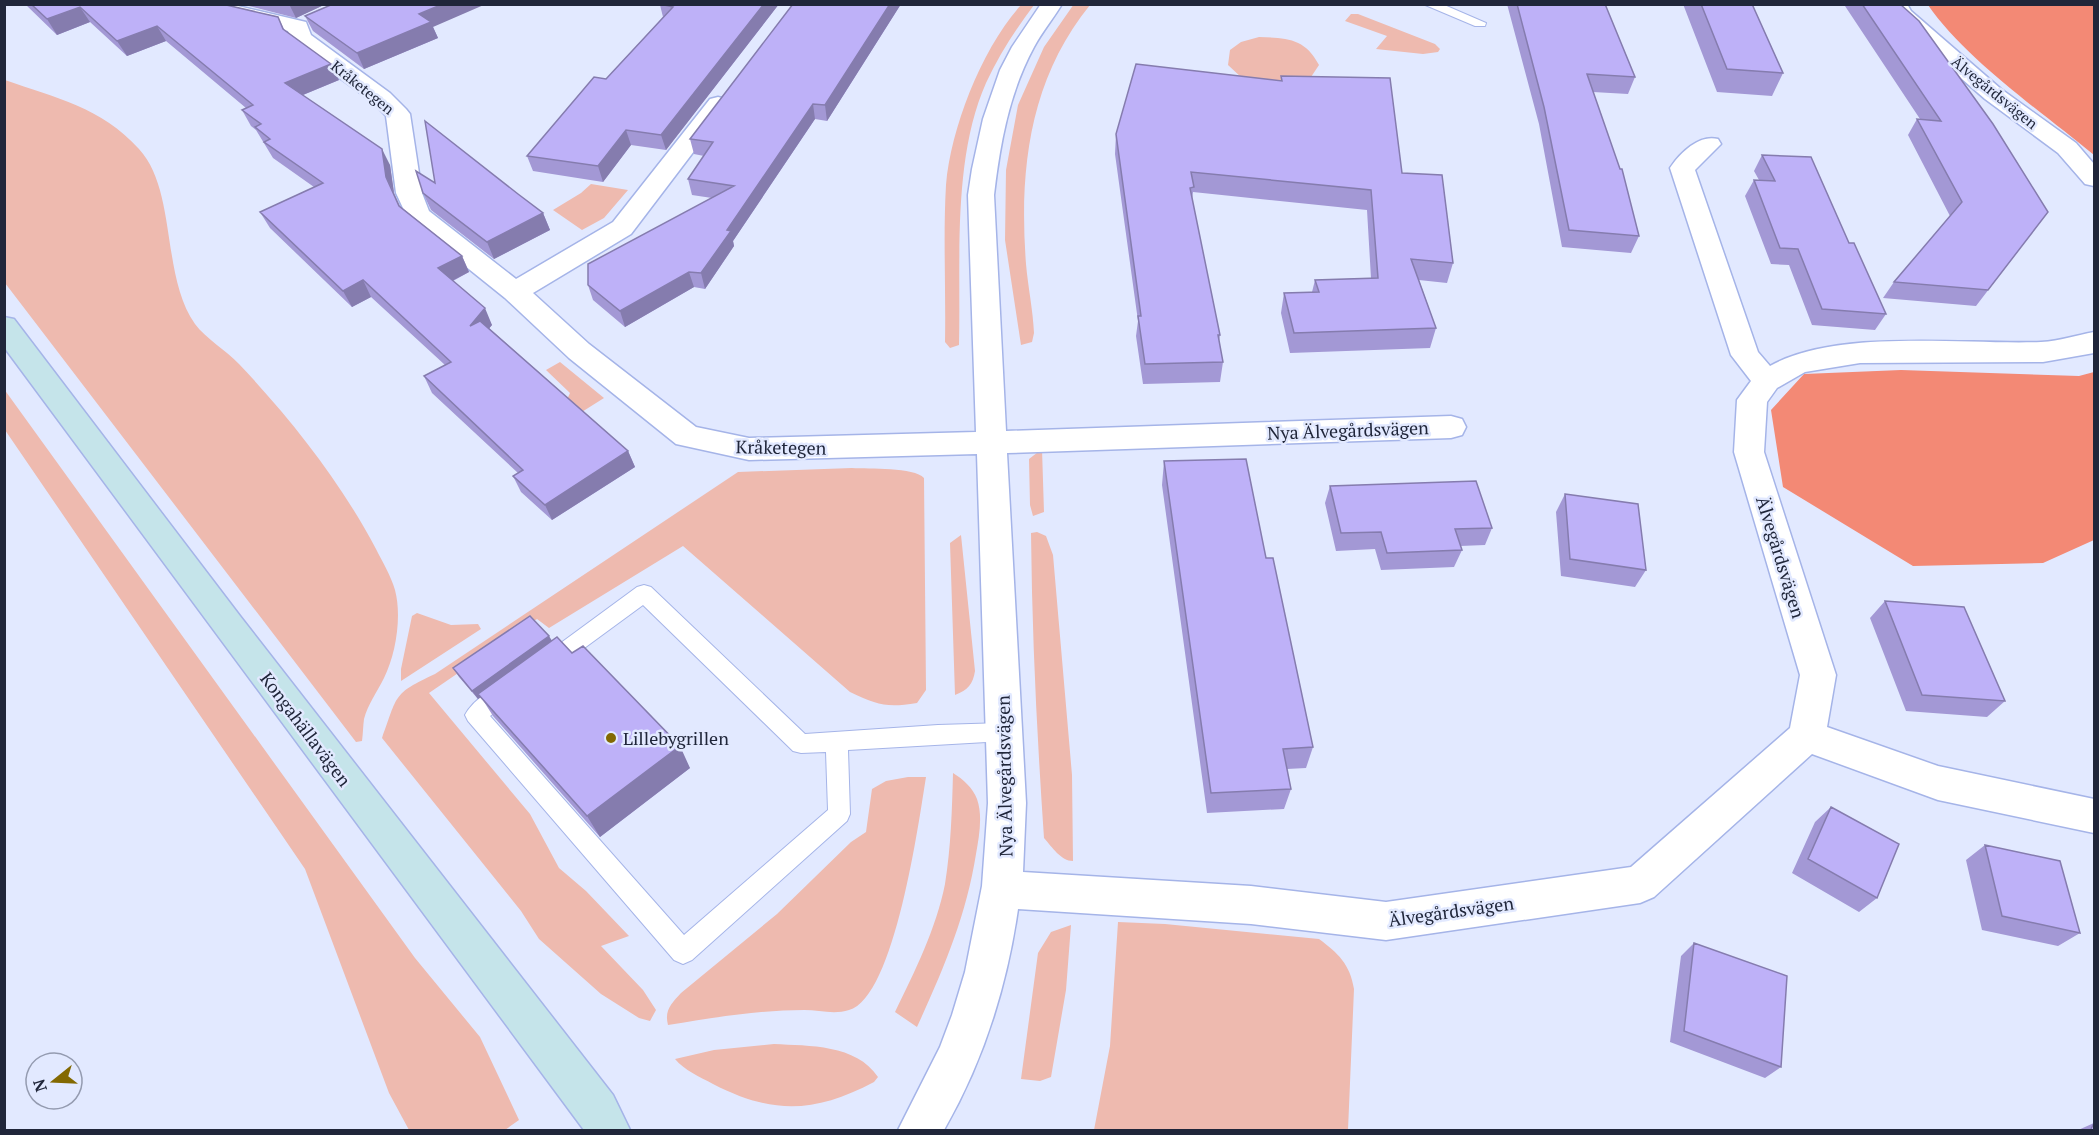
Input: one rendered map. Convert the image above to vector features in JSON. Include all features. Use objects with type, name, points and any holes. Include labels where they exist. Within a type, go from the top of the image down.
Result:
[{"type":"street","name":"Kråketegen","points":[[199,4],[309,22],[300,38],[369,88],[398,114],[409,193],[418,215],[514,292],[579,351],[687,436],[749,449],[993,441]]},
{"type":"street","name":"Nya Älvegårdsvägen","points":[[920,1131],[939,1101],[976,1010],[1003,889],[1008,845],[981,195],[986,153],[996,109],[1011,72],[1041,17],[1052,4]]},
{"type":"street","name":"Älvegårdsvägen","points":[[1896,4],[1902,15],[1994,94],[2067,148],[2094,178]]},
{"type":"street","points":[[514,292],[622,228],[731,87]]},
{"type":"street","points":[[1709,144],[1682,168],[1745,355],[1767,381]]},
{"type":"street","name":"Kongahällavägen","points":[[4,327],[200,590],[597,1111],[608,1131]]},
{"type":"street","name":"Älvegårdsvägen","points":[[1003,889],[1251,905],[1386,921],[1640,884],[1807,736],[1818,675],[1749,452],[1752,400],[1767,381],[1798,363],[1860,354],[1960,351],[2043,352],[2091,344],[2094,341]]},
{"type":"street","name":"Nya Älvegårdsvägen","points":[[993,441],[1451,427]]},
{"type":"street","points":[[1807,736],[1938,783],[2094,816]]},
{"type":"lane","points":[[1429,4],[1480,24]]},
{"type":"lane","points":[[837,741],[839,814],[683,952],[476,715],[644,593],[801,744],[837,741],[1004,732]]},
{"type":"shaded area","points":[[1074,4],[1090,5],[1069,34],[1053,64],[1032,128],[1024,195],[1024,229],[1034,333],[1032,342],[1021,345],[1005,240],[1006,170],[1018,105],[1044,47]]},
{"type":"shaded area","points":[[1021,5],[1034,5],[1008,42],[986,83],[975,113],[968,145],[960,212],[959,345],[950,348],[945,342],[945,205],[949,162],[962,114],[981,66],[1007,23]]},
{"type":"shaded area","points":[[1928,5],[2094,5],[2094,155],[1984,65],[1963,46]]},
{"type":"shaded area","points":[[1351,14],[1358,14],[1435,44],[1440,49],[1438,52],[1423,54],[1376,49],[1387,36],[1345,21]]},
{"type":"shaded area","points":[[1259,37],[1294,41],[1308,49],[1319,65],[1311,77],[1292,85],[1242,78],[1228,65],[1230,50],[1241,42]]},
{"type":"shaded area","points":[[5,80],[93,113],[109,123],[139,149],[151,166],[159,187],[177,282],[184,304],[195,324],[239,364],[296,429],[347,499],[376,549],[395,590],[398,623],[395,646],[388,668],[364,719],[362,741],[356,742],[5,283]]},
{"type":"shaded area","points":[[591,184],[628,190],[604,218],[582,230],[553,210]]},
{"type":"shaded area","points":[[560,362],[604,398],[577,415],[565,404],[570,393],[546,370]]},
{"type":"shaded area","points":[[1901,370],[2079,376],[2094,372],[2094,540],[2043,563],[1913,566],[1783,487],[1771,410],[1804,374]]},
{"type":"shaded area","points":[[4,389],[415,958],[480,1037],[519,1120],[505,1130],[409,1130],[389,1093],[305,869],[5,430]]},
{"type":"shaded area","points":[[1042,449],[1044,512],[1033,516],[1030,505],[1029,459]]},
{"type":"shaded area","points":[[852,468],[901,470],[919,474],[924,478],[926,690],[917,703],[882,704],[850,692],[683,546],[549,628],[537,619],[429,693],[530,814],[559,868],[586,891],[629,936],[601,946],[643,990],[656,1010],[650,1021],[639,1018],[601,994],[539,939],[521,911],[382,738],[394,704],[398,697],[411,686],[435,674],[738,472]]},
{"type":"shaded area","points":[[1037,532],[1046,536],[1053,555],[1072,775],[1073,861],[1061,856],[1044,838],[1035,686],[1031,533]]},
{"type":"shaded area","points":[[961,535],[975,671],[969,686],[955,695],[950,543]]},
{"type":"shaded area","points":[[417,613],[451,625],[478,624],[481,629],[401,681],[401,669],[412,616]]},
{"type":"shaded area","points":[[953,773],[967,784],[977,799],[980,819],[978,841],[972,877],[960,921],[917,1027],[895,1012],[924,949],[941,901],[949,856]]},
{"type":"shaded area","points":[[926,777],[911,866],[892,942],[879,975],[865,998],[849,1010],[843,1011],[770,1011],[668,1025],[668,1011],[681,993],[777,914],[851,842],[866,832],[872,789],[886,781]]},
{"type":"shaded area","points":[[1118,922],[1165,924],[1319,939],[1332,949],[1350,973],[1354,989],[1348,1130],[1094,1130],[1110,1046]]},
{"type":"shaded area","points":[[1071,925],[1066,990],[1051,1077],[1040,1081],[1021,1079],[1038,953],[1051,932]]},
{"type":"shaded area","points":[[774,1044],[816,1047],[845,1053],[869,1066],[878,1077],[874,1082],[832,1100],[794,1106],[775,1105],[755,1101],[713,1084],[692,1073],[675,1059],[714,1050]]},
{"type":"building","points":[[31,4],[222,4],[278,17],[283,29],[331,64],[285,83],[382,149],[386,177],[399,206],[462,256],[438,268],[485,308],[470,326],[480,321],[628,451],[545,505],[513,476],[523,470],[424,376],[451,362],[363,280],[343,291],[260,212],[323,183],[264,142],[270,139],[255,127],[261,124],[242,110],[253,105],[157,26],[117,41],[80,7],[47,19]]},
{"type":"building","points":[[333,4],[443,4],[419,14],[431,22],[357,53],[305,16]]},
{"type":"building","points":[[660,4],[764,4],[661,135],[626,130],[598,166],[527,156],[594,77],[606,79],[673,7]]},
{"type":"building","points":[[793,4],[890,4],[825,105],[813,104],[727,230],[731,231],[701,273],[689,272],[620,311],[588,285],[588,264],[734,186],[688,179],[713,142],[690,139]]},
{"type":"building","points":[[1517,4],[1605,4],[1635,77],[1587,74],[1620,169],[1622,169],[1639,236],[1569,230],[1544,107]]},
{"type":"building","points":[[1701,4],[1752,4],[1783,73],[1727,69]]},
{"type":"building","points":[[1862,4],[1900,4],[1919,21],[1993,124],[2048,212],[1988,290],[1894,282],[1962,202],[1917,119],[1941,121]]},
{"type":"building","points":[[1136,64],[1282,81],[1281,76],[1390,78],[1402,173],[1442,175],[1453,263],[1411,259],[1436,328],[1294,333],[1284,293],[1319,292],[1315,280],[1378,278],[1371,190],[1191,172],[1194,187],[1190,188],[1220,335],[1218,335],[1223,362],[1145,364],[1138,316],[1141,316],[1116,134]]},
{"type":"building","points":[[425,121],[543,213],[487,242],[423,193],[416,171],[435,183]]},
{"type":"building","points":[[1762,155],[1811,157],[1849,243],[1854,243],[1886,314],[1822,309],[1798,249],[1780,248],[1754,180],[1775,181]]},
{"type":"building","points":[[1246,459],[1266,558],[1273,558],[1313,747],[1283,749],[1291,789],[1211,793],[1164,461]]},
{"type":"building","points":[[1476,481],[1492,528],[1455,529],[1462,550],[1387,553],[1381,532],[1341,533],[1330,486]]},
{"type":"building","points":[[1565,494],[1638,504],[1646,570],[1570,559]]},
{"type":"building","points":[[1885,601],[1964,607],[2005,701],[1922,695]]},
{"type":"building","points":[[530,616],[549,636],[472,691],[453,668]]},
{"type":"building","points":[[557,637],[572,653],[583,646],[680,746],[587,816],[478,694]]},
{"type":"building","points":[[1831,807],[1899,844],[1877,898],[1808,859]]},
{"type":"building","points":[[1985,845],[2060,861],[2080,933],[2002,916]]},
{"type":"building","points":[[1694,943],[1787,976],[1781,1067],[1684,1031]]},
{"type":"place","name":"Lillebygrillen","points":[[611,738]]}]
